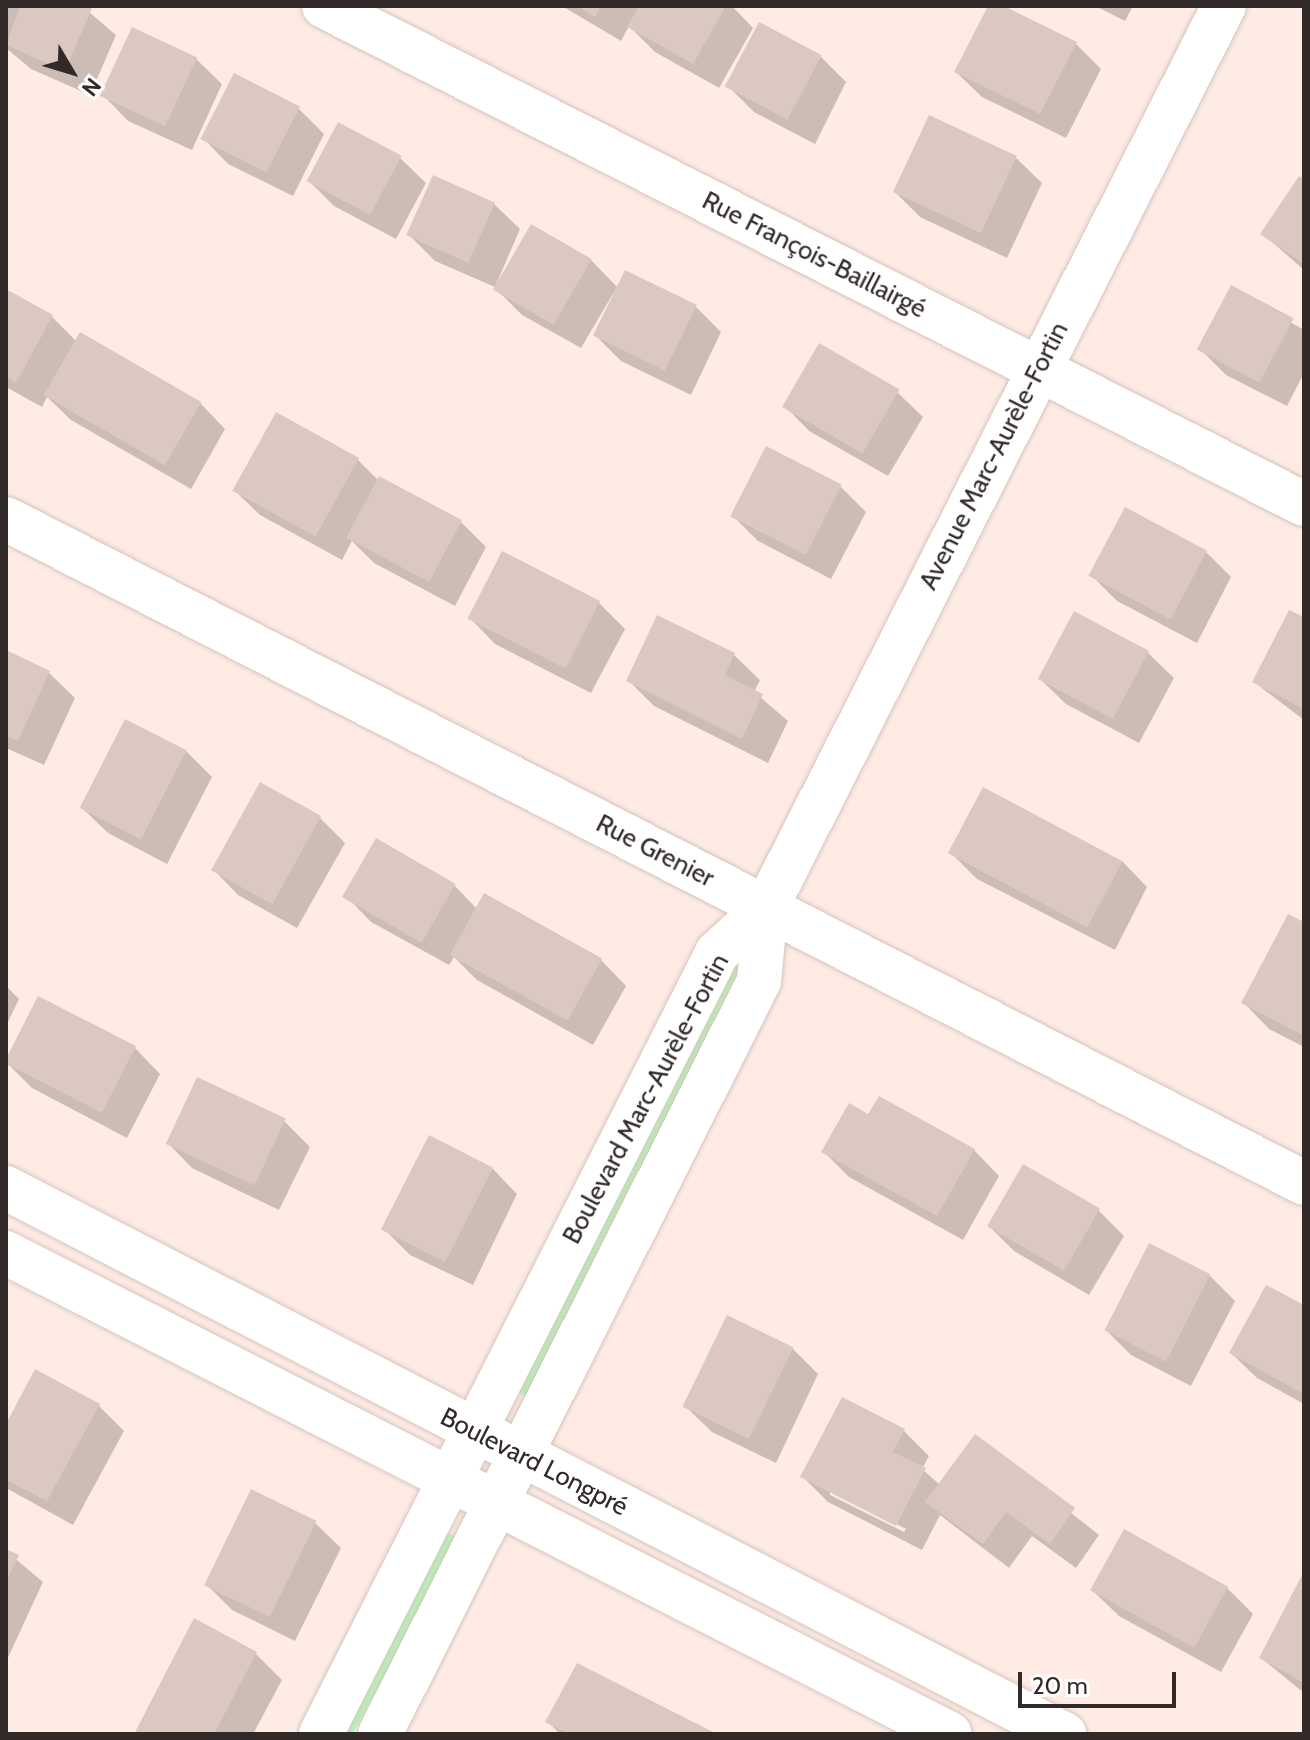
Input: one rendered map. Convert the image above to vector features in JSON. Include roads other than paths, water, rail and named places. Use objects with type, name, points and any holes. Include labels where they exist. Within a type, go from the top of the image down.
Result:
[{"type":"street","name":"Rue François-Baillairgé","points":[[324,6],[1304,504]]},
{"type":"street","name":"Avenue Marc-Aurèle-Fortin","points":[[766,908],[1224,6]]},
{"type":"street","name":"Rue Grenier","points":[[6,519],[1304,1183]]},
{"type":"street","name":"Boulevard Marc-Aurèle-Fortin","points":[[321,1734],[717,953],[766,908]]},
{"type":"street","name":"Boulevard Marc-Aurèle-Fortin","points":[[380,1734],[759,981],[766,908]]},
{"type":"street","name":"Boulevard Longpré","points":[[6,1188],[522,1455],[1000,1720],[1064,1734]]},
{"type":"street","name":"Boulevard Longpré","points":[[6,1253],[950,1734]]}]
